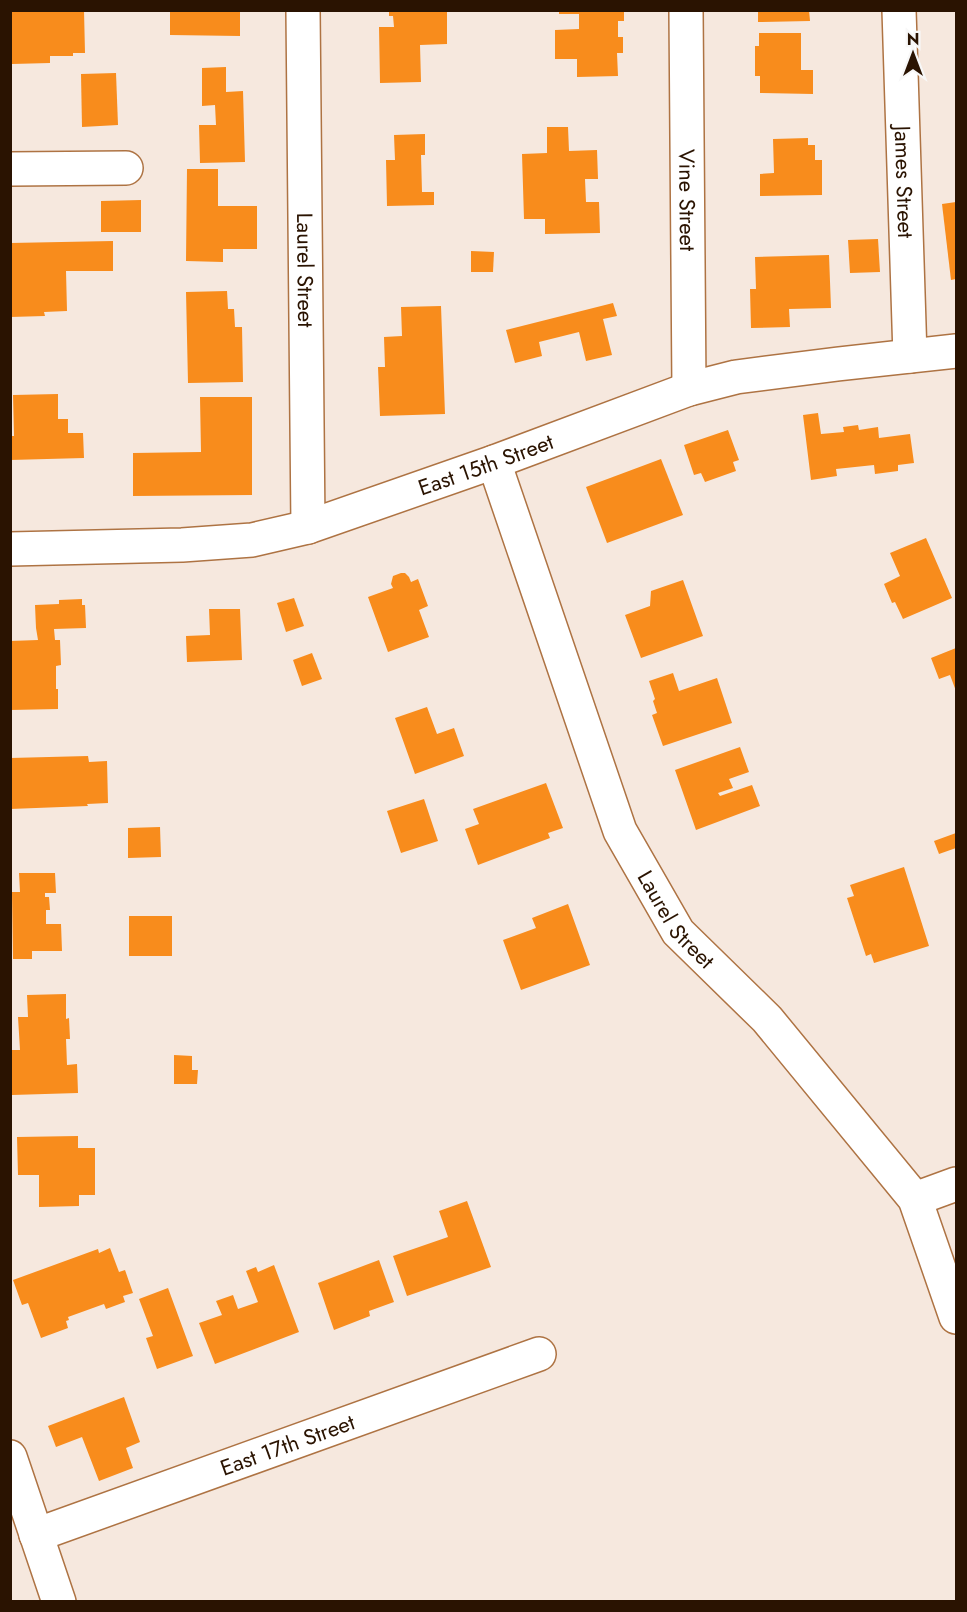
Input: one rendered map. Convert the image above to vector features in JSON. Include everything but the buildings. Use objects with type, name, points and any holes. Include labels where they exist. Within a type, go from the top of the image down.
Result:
[{"type":"street","name":"Laurel Street","points":[[303,10],[308,527]]},
{"type":"street","name":"Vine Street","points":[[686,10],[689,389]]},
{"type":"street","name":"James Street","points":[[899,10],[910,356]]},
{"type":"street","points":[[10,169],[126,168]]},
{"type":"street","name":"East 15th Street","points":[[10,549],[182,545],[252,540],[308,527],[494,462],[689,389],[736,377],[957,351]]},
{"type":"street","name":"Laurel Street","points":[[494,462],[620,831],[678,932],[767,1019],[915,1199],[957,1317]]},
{"type":"street","points":[[915,1199],[957,1184]]},
{"type":"street","name":"East 17th Street","points":[[36,1535],[539,1354]]},
{"type":"street","points":[[10,1457],[59,1602]]}]
